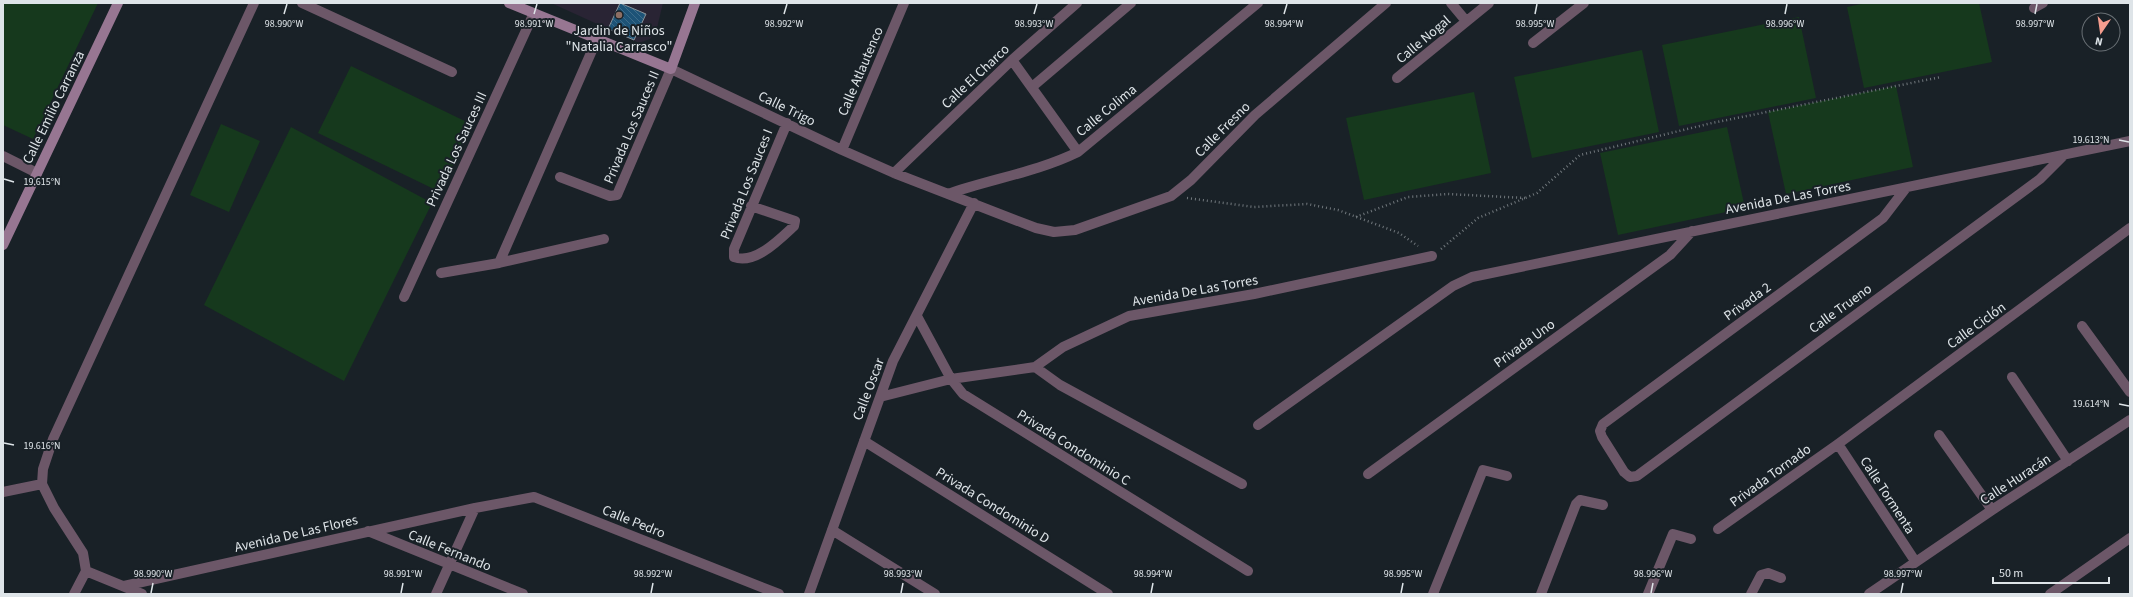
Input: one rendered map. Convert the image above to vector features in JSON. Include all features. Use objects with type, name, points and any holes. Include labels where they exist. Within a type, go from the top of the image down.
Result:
[{"type":"street","name":"Calle Emilio Carranza","points":[[3,245],[118,3]]},
{"type":"street","points":[[74,594],[86,571],[83,553],[54,508],[42,484],[43,469],[53,439],[254,3]]},
{"type":"street","points":[[302,3],[452,72]]},
{"type":"street","name":"Calle Trigo","points":[[509,3],[671,69],[894,173],[1036,228],[1054,232]]},
{"type":"street","points":[[671,69],[695,3]]},
{"type":"street","name":"Calle Atlautenco","points":[[842,150],[904,3]]},
{"type":"street","name":"Calle El Charco","points":[[894,173],[1012,60],[1077,3]]},
{"type":"street","points":[[1032,87],[1131,3]]},
{"type":"street","name":"Calle Colima","points":[[948,194],[977,183],[1055,163],[1078,152],[1258,3]]},
{"type":"street","name":"Calle Fresno","points":[[1054,232],[1075,230],[1171,196],[1191,180],[1255,115],[1386,3]]},
{"type":"street","name":"Calle Nogal","points":[[1451,3],[1466,21]]},
{"type":"street","name":"Calle Nogal","points":[[1397,78],[1489,3]]},
{"type":"street","points":[[1533,43],[1584,3]]},
{"type":"street","points":[[2034,8],[2043,3]]},
{"type":"street","name":"Privada Los Sauces III","points":[[404,297],[534,13]]},
{"type":"street","points":[[498,263],[596,39]]},
{"type":"street","points":[[1012,60],[1078,152]]},
{"type":"street","name":"Privada Los Sauces II","points":[[560,177],[610,196],[617,195],[671,69]]},
{"type":"street","name":"Privada Los Sauces I","points":[[751,206],[791,219],[795,221],[794,226],[769,250],[740,259],[734,257],[734,249],[751,206],[787,123]]},
{"type":"street","name":"Avenida De Las Torres","points":[[1258,425],[1453,286],[1472,277],[2130,141]]},
{"type":"street","points":[[3,156],[37,173]]},
{"type":"street","name":"Calle Trueno","points":[[1600,431],[1624,472],[1630,477],[1637,476],[2040,179],[2063,156]]},
{"type":"street","name":"Privada 2","points":[[1600,431],[1603,424],[1883,218],[1906,188]]},
{"type":"street","name":"Calle Oscar","points":[[809,594],[893,361],[974,203]]},
{"type":"street","name":"Calle Ciclón","points":[[1838,444],[2130,228]]},
{"type":"street","name":"Privada Uno","points":[[1368,474],[1670,255],[1692,231]]},
{"type":"street","points":[[441,273],[498,263],[604,240]]},
{"type":"street","name":"Avenida De Las Torres","points":[[880,397],[951,379],[1035,367],[1063,347],[1129,316],[1254,294],[1432,256]]},
{"type":"street","name":"Privada Condominio C","points":[[917,316],[951,379],[963,394],[1248,571]]},
{"type":"street","points":[[2082,326],[2130,392]]},
{"type":"street","points":[[1035,367],[1060,385],[1242,484]]},
{"type":"street","points":[[2012,376],[2068,461]]},
{"type":"street","name":"Calle Huracán","points":[[1869,594],[1915,561],[2130,420]]},
{"type":"street","points":[[1940,435],[1992,510]]},
{"type":"street","name":"Privada Condominio D","points":[[864,441],[1108,594]]},
{"type":"street","name":"Privada Tornado","points":[[1718,529],[1838,444]]},
{"type":"street","name":"Calle Tormenta","points":[[1838,444],[1915,561]]},
{"type":"street","points":[[1433,594],[1482,470],[1507,476]]},
{"type":"street","points":[[3,492],[42,484]]},
{"type":"street","name":"Calle Pedro","points":[[475,508],[534,497],[773,593]]},
{"type":"street","points":[[1541,594],[1576,504],[1580,500],[1585,500],[1603,505]]},
{"type":"street","points":[[436,594],[475,508]]},
{"type":"street","name":"Avenida De Las Flores","points":[[124,586],[475,508]]},
{"type":"street","points":[[832,530],[935,594]]},
{"type":"street","name":"Calle Fernando","points":[[368,531],[523,594]]},
{"type":"street","points":[[1648,594],[1673,534],[1691,539]]},
{"type":"street","points":[[2050,594],[2130,538]]},
{"type":"street","points":[[86,571],[142,594]]},
{"type":"street","points":[[1751,594],[1761,575],[1768,572],[1781,578]]},
{"type":"path","points":[[1171,196],[1254,207],[1282,204],[1307,204],[1338,210],[1399,233],[1432,256],[1478,218],[1537,193],[1580,155],[1712,124],[1942,77]]},
{"type":"path","points":[[1356,217],[1408,197],[1448,194],[1525,198]]},
{"type":"shaded area","name":"Jardin de Niños \"Natalia Carrasco\"","points":[[551,3],[663,3],[656,32],[650,39],[639,43]]},
{"type":"green space","points":[[3,3],[98,3],[33,139],[3,125]]},
{"type":"green space","points":[[1866,3],[1979,3],[1992,62],[1864,88],[1847,7]]},
{"type":"green space","points":[[1799,17],[1816,98],[1679,126],[1662,45]]},
{"type":"green space","points":[[1642,50],[1659,132],[1532,158],[1514,77]]},
{"type":"green space","points":[[351,66],[473,125],[440,192],[318,133]]},
{"type":"green space","points":[[1896,86],[1913,167],[1786,194],[1768,112]]},
{"type":"green space","points":[[1474,92],[1491,173],[1364,200],[1346,118]]},
{"type":"green space","points":[[221,124],[260,141],[229,212],[190,195]]},
{"type":"green space","points":[[291,127],[432,203],[344,381],[204,305]]},
{"type":"green space","points":[[1727,127],[1745,208],[1618,235],[1600,153]]},
{"type":"building","points":[[620,3],[646,14],[634,40],[608,29]]},
{"type":"place","name":"Jardin de Niños \"Natalia Carrasco\"","points":[[619,15]]}]
